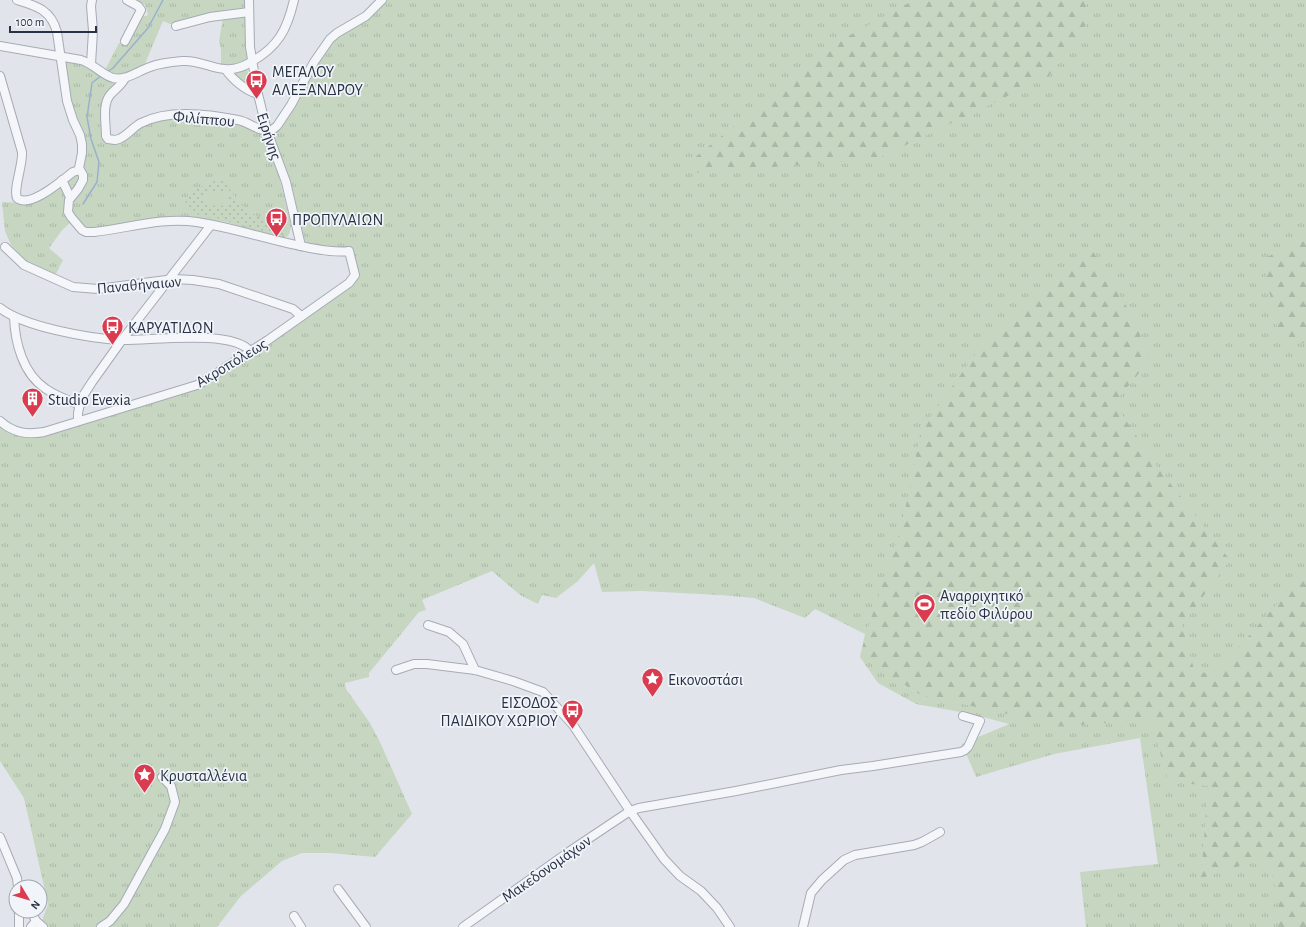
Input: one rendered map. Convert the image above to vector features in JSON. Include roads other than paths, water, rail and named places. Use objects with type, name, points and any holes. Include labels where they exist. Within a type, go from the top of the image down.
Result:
[{"type":"street","points":[[17,0],[41,9],[51,17],[57,32],[67,101],[81,139],[82,151],[79,166],[79,170],[83,175],[82,181],[68,202],[69,213],[82,230],[91,232],[172,221],[186,221],[212,225],[301,246]]},
{"type":"street","points":[[125,41],[141,10],[138,6],[127,0]]},
{"type":"street","name":"Ειρήνης","points":[[249,0],[252,61],[258,94],[267,130],[286,182],[301,246]]},
{"type":"street","points":[[0,46],[81,60],[91,64],[110,77],[118,79],[125,78],[152,66],[180,61],[199,62],[226,70],[240,67],[252,61],[269,50],[280,39],[290,15],[294,0]]},
{"type":"street","points":[[267,130],[274,129],[283,117],[296,98],[318,56],[330,39],[337,33],[366,16],[382,0]]},
{"type":"street","points":[[89,2],[93,31],[91,64]]},
{"type":"street","points":[[176,26],[210,17],[249,12]]},
{"type":"street","points":[[226,70],[246,88],[258,94]]},
{"type":"street","points":[[0,76],[22,152],[22,163],[16,198],[23,202],[32,200],[79,170]]},
{"type":"street","name":"Φιλίππου","points":[[125,78],[122,83],[111,93],[106,101],[106,136],[108,140],[118,140],[142,122],[169,115],[199,115],[233,119],[256,128],[267,130]]},
{"type":"street","points":[[62,180],[70,198]]},
{"type":"street","points":[[78,421],[80,405],[88,387],[122,340],[212,225]]},
{"type":"street","name":"Ακροπόλεως","points":[[0,421],[14,431],[30,434],[50,431],[197,385],[268,340],[354,278],[355,273],[349,251],[333,251],[301,246]]},
{"type":"street","name":"Παναθήναιων","points":[[6,247],[24,265],[73,287],[98,288],[181,279],[219,284],[295,310],[301,316]]},
{"type":"street","points":[[0,308],[14,317],[29,323],[82,335],[122,340],[183,338],[221,340],[239,343],[246,347],[250,352]]},
{"type":"street","points":[[14,317],[15,332],[20,354],[27,369],[47,390],[80,405]]},
{"type":"street","points":[[428,625],[449,632],[463,644],[475,670]]},
{"type":"street","points":[[396,670],[421,664],[475,670],[513,681],[543,692],[573,725],[664,859],[680,876],[701,891],[717,908],[730,927]]},
{"type":"street","name":"Μακεδονομάχων","points":[[463,927],[576,847],[630,811],[639,808],[841,770],[961,752],[966,750],[980,721],[964,716]]},
{"type":"street","points":[[101,927],[110,921],[124,904],[165,829],[175,802],[171,786],[162,777]]},
{"type":"street","points":[[803,927],[811,893],[822,880],[844,860],[855,855],[914,845],[940,832]]},
{"type":"street","points":[[0,837],[17,879]]},
{"type":"street","points":[[338,889],[366,927]]},
{"type":"street","points":[[294,916],[301,927]]},
{"type":"street","points":[[34,924],[43,927]]},
{"type":"waterway","points":[[107,72],[113,68],[148,28],[163,0]]},
{"type":"waterway","points":[[83,204],[97,182],[99,162],[91,139],[87,117],[92,83],[102,75]]},
{"type":"place","name":"ΜΕΓΑΛΟΥ ΑΛΕΞΑΝΔΡΟΥ","points":[[256,100]]},
{"type":"place","name":"ΠΡΟΠΥΛΑΙΩΝ","points":[[277,238]]},
{"type":"place","name":"ΚΑΡΥΑΤΙΔΩΝ","points":[[112,346]]},
{"type":"place","name":"Studio Evexia","points":[[33,418]]},
{"type":"place","name":"Αναρριχητικό πεδίο Φιλύρου","points":[[924,624]]},
{"type":"place","name":"Εικονοστάσι","points":[[653,698]]},
{"type":"place","name":"ΕΙΣΟΔΟΣ ΠΑΙΔΙΚΟΥ ΧΩΡΙΟΥ","points":[[573,730]]},
{"type":"place","name":"Κρυσταλλένια","points":[[145,794]]}]
